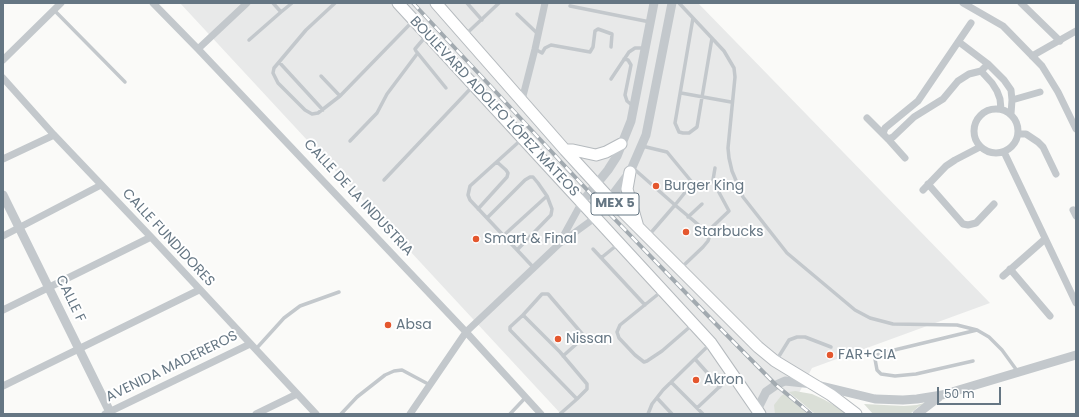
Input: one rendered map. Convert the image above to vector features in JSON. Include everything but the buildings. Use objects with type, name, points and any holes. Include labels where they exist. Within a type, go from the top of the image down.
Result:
[{"type":"main road","name":"BOULEVARD ADOLFO LÓPEZ MATEOS","points":[[398,3],[620,242],[711,343],[758,413]]},
{"type":"main road","name":"BOULEVARD ADOLFO LÓPEZ MATEOS","points":[[436,3],[610,199],[758,347],[775,362],[813,384],[856,414]]},
{"type":"main road","points":[[565,150],[573,150],[596,155],[606,152],[621,144]]},
{"type":"main road","points":[[631,169],[627,189],[643,233]]},
{"type":"street","points":[[3,60],[61,3]]},
{"type":"street","name":"CALLE DE LA INDUSTRIA","points":[[152,3],[198,49],[466,332],[541,414]]},
{"type":"street","points":[[198,49],[247,3]]},
{"type":"street","points":[[522,100],[536,49],[544,3]]},
{"type":"street","points":[[559,244],[582,202],[608,170],[617,156],[631,121],[654,3]]},
{"type":"street","points":[[410,414],[466,332],[559,244],[596,217],[631,169],[646,135],[672,3]]},
{"type":"street","points":[[963,3],[1003,26],[1042,66],[1054,85],[1076,129]]},
{"type":"street","points":[[1021,3],[1060,41]]},
{"type":"street","points":[[886,136],[885,128],[918,101],[971,23]]},
{"type":"street","points":[[1032,56],[1060,41],[1076,30]]},
{"type":"street","points":[[959,42],[988,64],[1004,80],[1011,90],[1011,114]]},
{"type":"street","points":[[886,136],[892,138],[909,120],[943,99],[958,81],[969,74],[981,70],[988,64]]},
{"type":"street","points":[[981,70],[997,91],[1001,108]]},
{"type":"street","name":"CALLE FUNDIDORES","points":[[3,78],[54,135],[316,414]]},
{"type":"street","points":[[1012,100],[1040,92]]},
{"type":"street","points":[[918,101],[925,110]]},
{"type":"street","points":[[994,108],[1001,108],[1011,114],[1018,123],[1018,134],[1016,142],[1011,148],[1004,152],[991,153],[980,147],[974,136],[975,123],[982,113],[994,108]]},
{"type":"street","points":[[867,118],[886,136],[905,158]]},
{"type":"street","points":[[1018,134],[1026,134],[1043,147],[1056,174]]},
{"type":"street","points":[[3,159],[54,135]]},
{"type":"street","points":[[980,147],[954,160],[946,166],[926,187],[963,224],[968,225],[976,223],[994,204]]},
{"type":"street","points":[[1004,152],[1076,303]]},
{"type":"street","points":[[3,236],[101,185]]},
{"type":"street","name":"CALLE F","points":[[3,196],[109,413]]},
{"type":"street","points":[[3,310],[151,237]]},
{"type":"street","points":[[1003,276],[1045,239]]},
{"type":"street","points":[[1010,269],[1050,316]]},
{"type":"street","points":[[3,386],[199,290]]},
{"type":"street","name":"AVENIDA MADEREROS","points":[[109,413],[250,344]]},
{"type":"street","points":[[758,413],[766,392],[785,381],[813,384],[875,399],[903,400],[942,395],[1076,355]]},
{"type":"street","points":[[256,414],[297,394]]},
{"type":"street","points":[[917,414],[942,395]]},
{"type":"lane","points":[[273,3],[282,12]]},
{"type":"lane","points":[[249,40],[292,3]]},
{"type":"lane","points":[[335,3],[306,30],[274,68],[273,73],[278,83],[309,113],[314,114],[323,110],[340,96],[414,20]]},
{"type":"lane","points":[[467,3],[482,20]]},
{"type":"lane","points":[[464,36],[499,3]]},
{"type":"lane","points":[[679,3],[724,51],[734,68],[735,77],[728,148],[729,158],[743,197],[787,253],[822,284],[856,310],[870,318],[894,324],[957,325],[977,330],[989,337],[1002,350],[1018,372]]},
{"type":"lane","points":[[570,6],[651,22]]},
{"type":"lane","points":[[54,10],[125,82]]},
{"type":"lane","points":[[517,14],[538,35]]},
{"type":"lane","points":[[693,18],[675,123],[679,132],[689,133],[697,127],[712,38]]},
{"type":"lane","points":[[536,49],[542,53],[545,48],[551,44],[590,52],[594,47],[595,31],[598,29],[612,34],[611,47]]},
{"type":"lane","points":[[427,35],[415,48],[417,54],[446,88]]},
{"type":"lane","points":[[610,79],[632,49],[646,48]]},
{"type":"lane","points":[[350,141],[377,113],[387,94],[417,54]]},
{"type":"lane","points":[[624,59],[628,60],[631,65],[625,95],[627,100],[634,106]]},
{"type":"lane","points":[[279,62],[323,110]]},
{"type":"lane","points":[[321,76],[340,96]]},
{"type":"lane","points":[[384,180],[474,85]]},
{"type":"lane","points":[[681,93],[732,102]]},
{"type":"lane","points":[[523,138],[470,186],[468,191],[470,200],[534,268]]},
{"type":"lane","points":[[642,146],[667,152],[691,181],[691,184],[675,205],[643,233]]},
{"type":"lane","points":[[478,209],[508,177],[506,170],[497,162]]},
{"type":"lane","points":[[707,232],[729,211],[715,185],[715,168]]},
{"type":"lane","points":[[631,169],[707,232],[709,238],[703,247],[680,270]]},
{"type":"lane","points":[[487,218],[525,180],[533,177],[547,196],[552,209],[551,215],[516,250]]},
{"type":"lane","points":[[503,236],[547,196]]},
{"type":"lane","points":[[688,217],[702,204]]},
{"type":"lane","points":[[601,258],[620,242]]},
{"type":"lane","points":[[593,249],[645,305]]},
{"type":"lane","points":[[663,291],[620,325],[617,332],[619,338],[644,362],[651,360],[693,323]]},
{"type":"lane","points":[[255,350],[284,318],[300,306],[339,292]]},
{"type":"lane","points":[[563,356],[584,336],[548,294],[542,294],[510,327],[510,330],[577,399]]},
{"type":"lane","points":[[523,315],[563,356],[587,384],[587,389],[560,414]]},
{"type":"lane","points":[[973,361],[916,374],[895,376],[881,374],[877,370],[875,359],[877,355],[882,353],[977,330]]},
{"type":"lane","points":[[775,362],[789,340],[797,337],[805,337],[831,347]]},
{"type":"lane","points":[[648,414],[652,404],[657,398],[711,343]]},
{"type":"lane","points":[[695,359],[720,387]]},
{"type":"lane","points":[[341,414],[357,397],[385,375],[394,371],[402,370],[430,385]]},
{"type":"lane","points":[[697,408],[733,375]]},
{"type":"lane","points":[[672,382],[703,414]]},
{"type":"lane","points":[[510,414],[526,397]]},
{"type":"lane","points":[[657,398],[672,414]]},
{"type":"shaded area","points":[[180,3],[698,3],[990,303],[812,368],[788,414],[561,414]]},
{"type":"shaded area","points":[[795,391],[812,394],[841,409],[846,414],[815,414],[789,392]]},
{"type":"shaded area","points":[[784,394],[808,414],[775,414],[774,405]]},
{"type":"shaded area","points":[[931,401],[918,407],[910,414],[873,414],[864,404],[904,406],[917,405]]},
{"type":"railway","points":[[413,3],[604,208],[713,321],[776,385],[811,414]]},
{"type":"place","name":"Burger King","points":[[656,186]]},
{"type":"place","name":"Starbucks","points":[[686,232]]},
{"type":"place","name":"Smart & Final","points":[[476,239]]},
{"type":"place","name":"Absa","points":[[388,325]]},
{"type":"place","name":"Nissan","points":[[558,339]]},
{"type":"place","name":"FAR+CIA","points":[[830,355]]},
{"type":"place","name":"Akron","points":[[696,380]]}]
